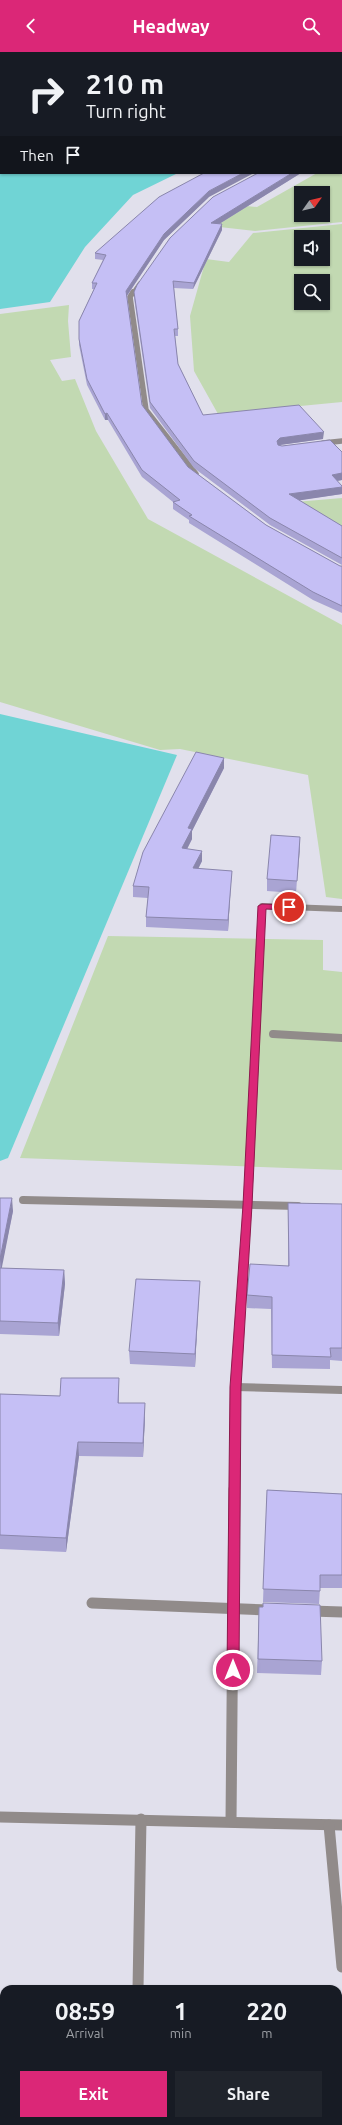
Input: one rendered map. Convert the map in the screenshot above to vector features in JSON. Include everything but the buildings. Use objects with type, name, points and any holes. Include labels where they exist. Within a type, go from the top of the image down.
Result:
[{"type":"street","points":[[142,280],[130,298],[146,410],[191,471],[203,480]]},
{"type":"street","points":[[319,444],[342,440]]},
{"type":"street","points":[[231,1821],[235,1387],[248,1205],[262,906],[342,909]]},
{"type":"street","points":[[273,1034],[342,1038]]},
{"type":"street","points":[[23,1200],[310,1206]]},
{"type":"street","points":[[235,1387],[342,1390]]},
{"type":"street","points":[[92,1603],[280,1610]]},
{"type":"street","points":[[303,1611],[342,1612]]},
{"type":"street","points":[[0,1817],[231,1821],[342,1825]]},
{"type":"street","points":[[138,1985],[141,1819]]},
{"type":"street","points":[[329,1825],[342,1967]]},
{"type":"green space","points":[[315,174],[342,174],[342,222],[255,231],[193,224],[217,203],[257,207],[294,186],[294,222],[330,222],[330,186],[294,186]]},
{"type":"green space","points":[[342,224],[342,402],[218,414],[194,371],[190,316],[206,259],[229,262],[253,233]]},
{"type":"green space","points":[[69,305],[68,321],[71,357],[50,360],[62,381],[75,379],[96,431],[148,519],[342,625],[342,899],[326,897],[308,775],[180,749],[160,750],[0,702],[0,314]]},
{"type":"green space","points":[[342,498],[342,530],[295,502]]},
{"type":"green space","points":[[108,936],[323,940],[323,970],[342,972],[342,1170],[20,1158]]},
{"type":"water","points":[[0,174],[176,174],[133,195],[85,247],[50,302],[0,309]]},
{"type":"water","points":[[0,714],[177,755],[8,1158],[0,1161]]},
{"type":"route","points":[[233,1670],[235,1387],[248,1205],[262,906],[289,907]]}]
